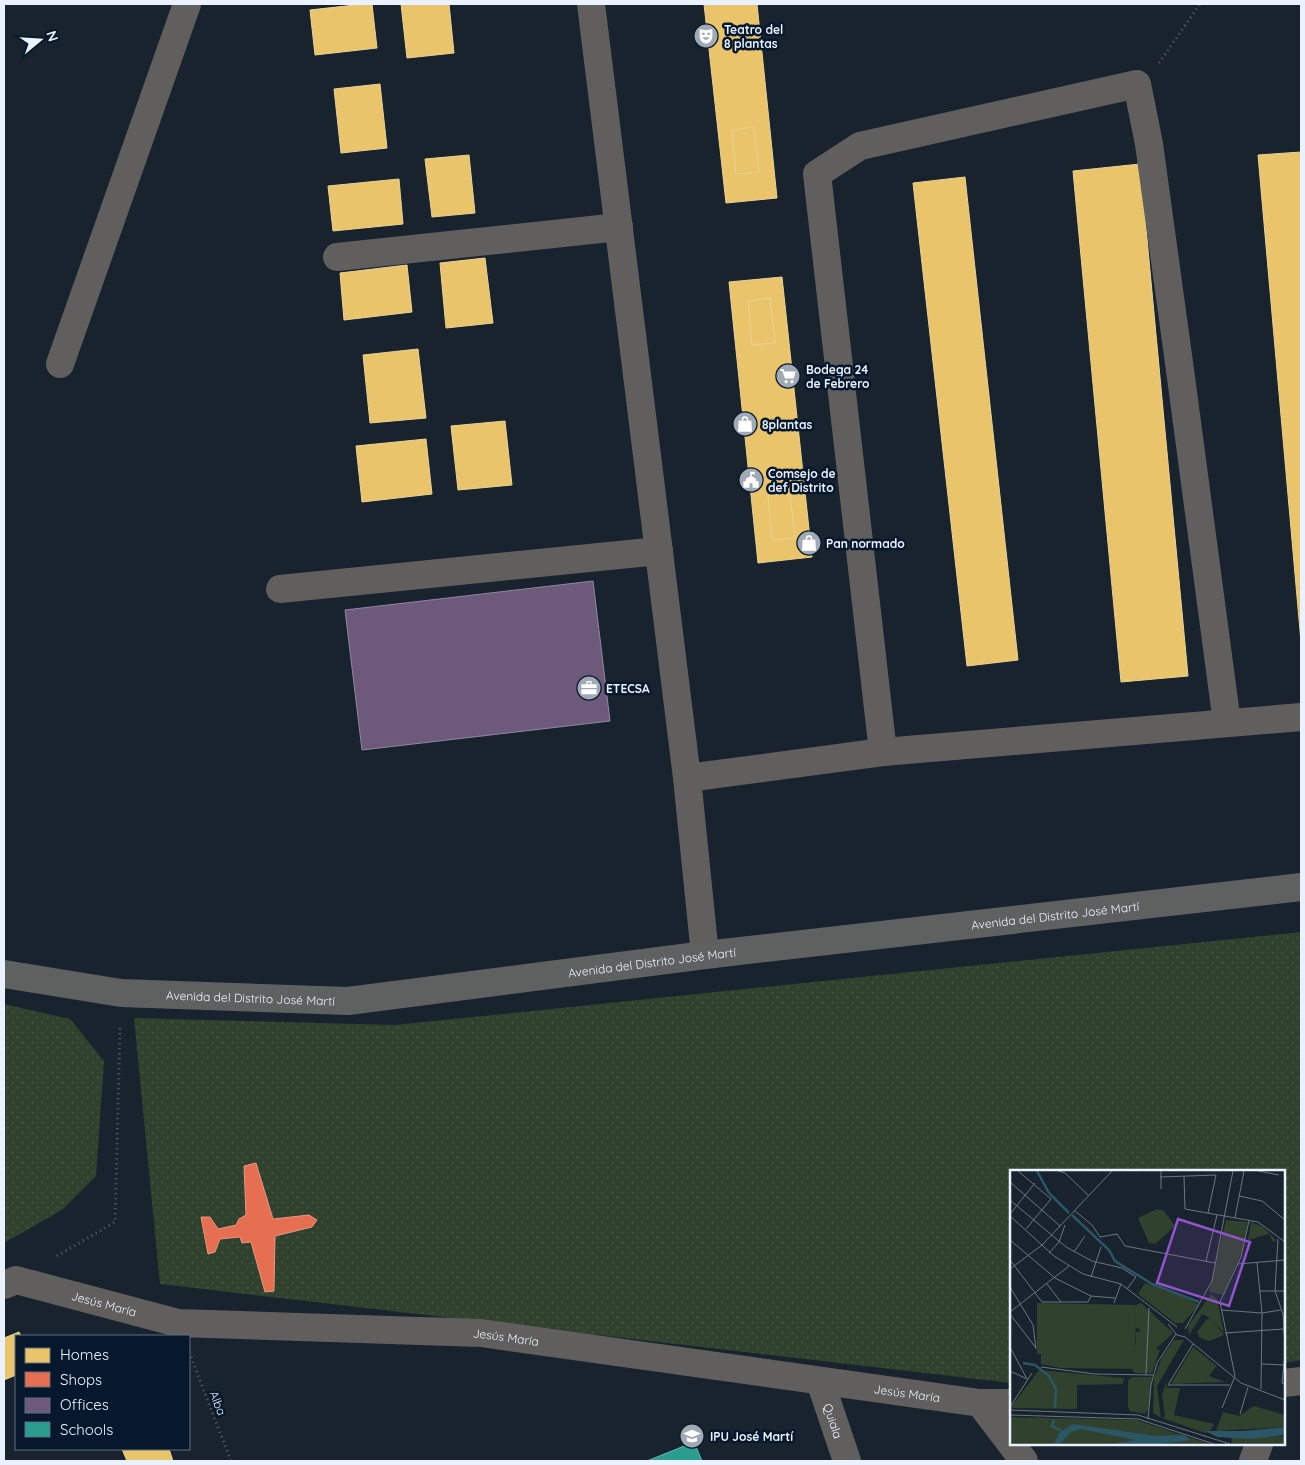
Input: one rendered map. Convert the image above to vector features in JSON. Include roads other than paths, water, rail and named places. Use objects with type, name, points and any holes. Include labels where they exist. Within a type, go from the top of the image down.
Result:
[{"type":"main road","name":"Avenida del Distrito José Martí","points":[[4,974],[121,994],[348,1001],[705,955],[1301,887]]},
{"type":"street","points":[[60,364],[187,4]]},
{"type":"street","points":[[592,4],[687,778],[705,955]]},
{"type":"street","points":[[883,752],[817,174],[860,146],[1138,84],[1149,144],[1179,360],[1226,723]]},
{"type":"street","points":[[337,257],[620,227]]},
{"type":"street","points":[[280,588],[659,551]]},
{"type":"street","points":[[687,778],[883,752],[1301,717]]},
{"type":"street","name":"Jesús María","points":[[10,1282],[178,1323],[481,1333],[980,1403],[1010,1403]]},
{"type":"street","name":"Quiala","points":[[820,1381],[847,1461]]},
{"type":"street","points":[[1285,1383],[1301,1381]]},
{"type":"street","points":[[980,1403],[1010,1443]]},
{"type":"street","points":[[1012,1445],[1024,1461]]},
{"type":"street","points":[[1253,1461],[1259,1445]]},
{"type":"place","name":"Teatro del 8 plantas","points":[[706,36]]},
{"type":"place","name":"Bodega 24 de Febrero","points":[[788,376]]},
{"type":"place","name":"8plantas","points":[[745,424]]},
{"type":"place","name":"Comsejo de def Distrito","points":[[751,480]]},
{"type":"place","name":"Pan normado","points":[[809,543]]},
{"type":"place","name":"ETECSA","points":[[589,688]]},
{"type":"place","name":"IPU José Martí","points":[[692,1436]]}]
